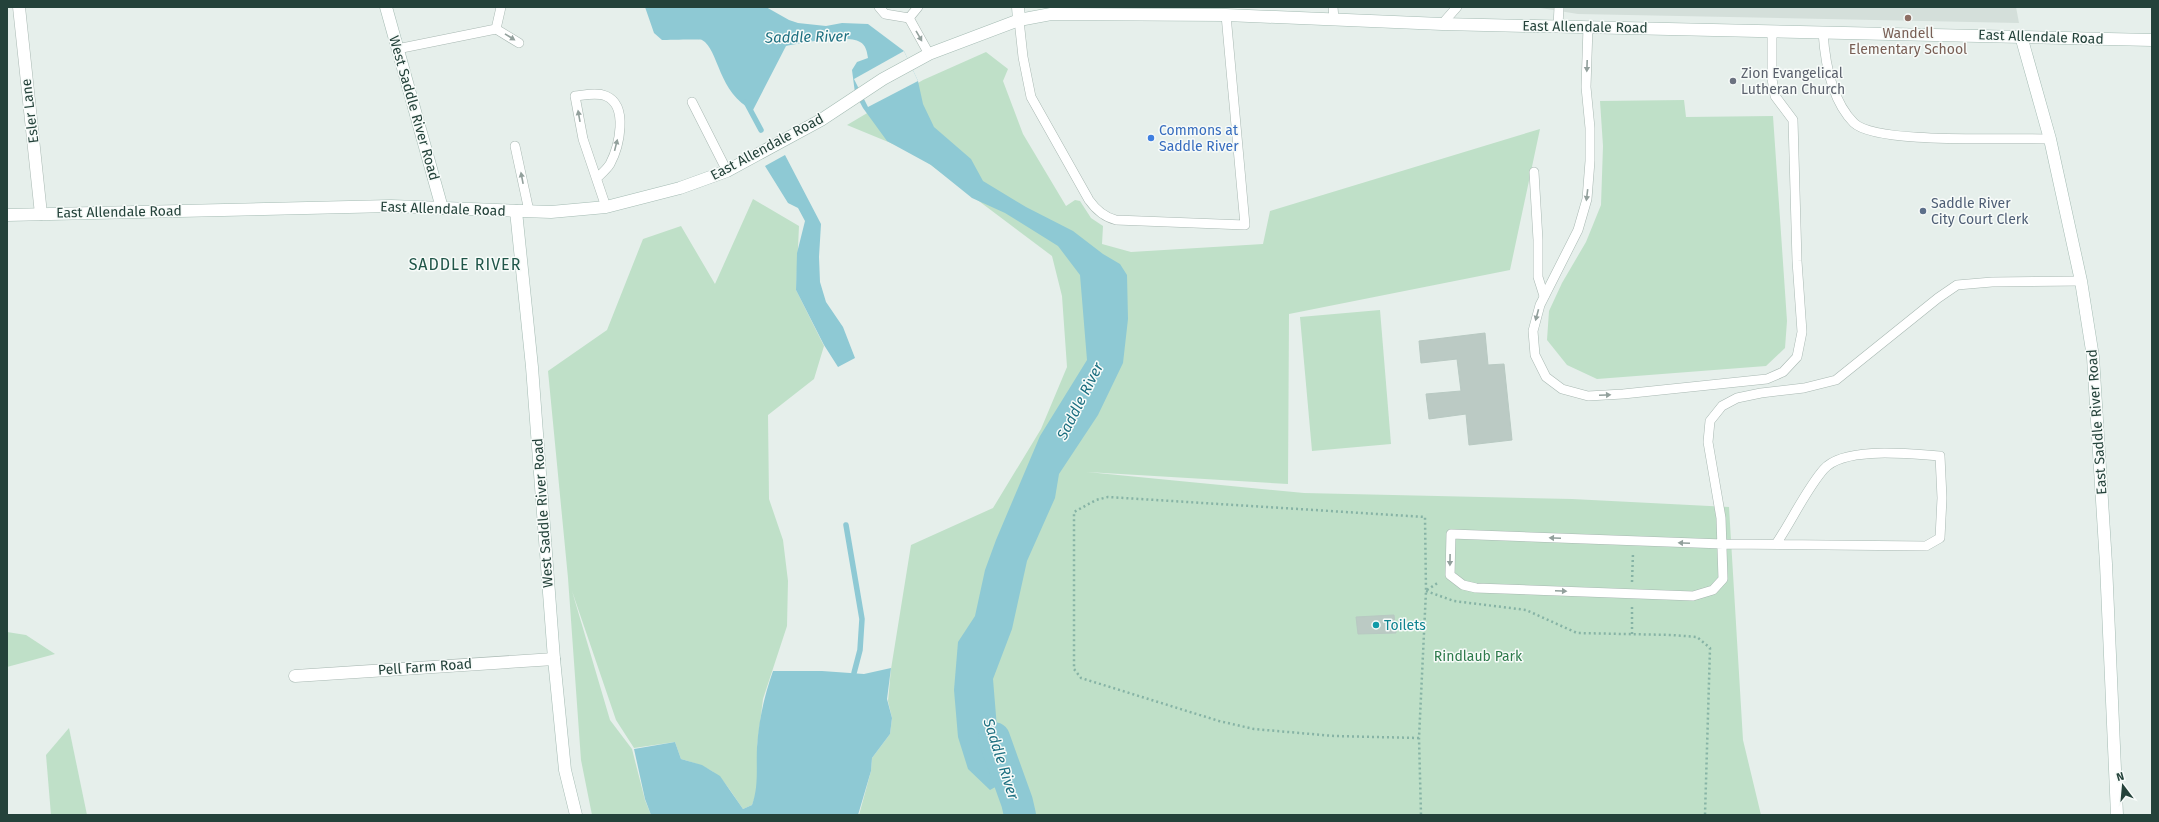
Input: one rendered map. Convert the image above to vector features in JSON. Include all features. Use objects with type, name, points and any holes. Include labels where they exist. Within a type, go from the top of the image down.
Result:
[{"type":"main road","name":"Esler Lane","points":[[19,7],[41,214]]},
{"type":"main road","name":"West Saddle River Road","points":[[386,7],[442,208]]},
{"type":"main road","points":[[1018,7],[1020,20]]},
{"type":"main road","name":"East Allendale Road","points":[[7,215],[392,206],[516,211],[571,211],[606,207],[680,188],[727,171],[814,124],[913,62],[929,54],[1020,20],[1051,14],[1226,15],[1334,13],[1442,24],[2152,40]]},
{"type":"main road","name":"East Saddle River Road","points":[[2022,36],[2050,139],[2080,281],[2093,357],[2098,417],[2117,815]]},
{"type":"main road","name":"West Saddle River Road","points":[[516,211],[532,367],[554,659],[565,770],[576,815]]},
{"type":"main road","name":"Pell Farm Road","points":[[295,676],[554,659]]},
{"type":"lane","points":[[496,29],[501,7]]},
{"type":"lane","points":[[879,7],[885,14],[909,18]]},
{"type":"lane","points":[[909,18],[918,7]]},
{"type":"lane","points":[[1442,24],[1457,7]]},
{"type":"lane","points":[[1558,26],[1559,7]]},
{"type":"lane","points":[[1020,20],[1022,47],[1031,97],[1088,200],[1102,215],[1116,220],[1245,225],[1226,15]]},
{"type":"lane","points":[[909,18],[929,54]]},
{"type":"lane","points":[[1588,27],[1586,87],[1590,128],[1590,161],[1586,199],[1578,230],[1544,296],[1533,331],[1535,355],[1546,377],[1562,389],[1588,396],[1623,394],[1767,379],[1783,372],[1797,357],[1802,332],[1797,261],[1793,120],[1775,96],[1772,79],[1772,31]]},
{"type":"lane","points":[[397,49],[496,29],[519,43]]},
{"type":"lane","points":[[1824,32],[1825,58],[1838,101],[1855,124],[1882,134],[1913,137],[2050,139]]},
{"type":"lane","points":[[597,178],[609,165],[614,156],[620,127],[619,114],[616,105],[605,95],[597,94],[575,96],[583,139],[606,207]]},
{"type":"lane","points":[[692,102],[727,171]]},
{"type":"lane","points":[[515,146],[529,211]]},
{"type":"lane","points":[[1534,172],[1538,240],[1538,277],[1544,296]]},
{"type":"lane","points":[[1776,544],[1824,468],[1838,459],[1857,455],[1940,456],[1942,498],[1940,538],[1926,546],[1723,544],[1451,534],[1450,575],[1463,585],[1476,588],[1693,596],[1713,590],[1723,579],[1723,544],[1720,511],[1708,442],[1710,421],[1722,406],[1737,398],[1761,393],[1804,388],[1836,380],[1938,298],[1957,285],[1992,282],[2080,281]]},
{"type":"path","points":[[1419,738],[1334,736],[1254,730],[1219,721],[1081,678],[1074,669],[1074,512],[1096,500],[1108,497],[1425,517],[1426,591],[1419,738],[1421,815]]},
{"type":"path","points":[[1426,591],[1454,601],[1526,610],[1577,633],[1697,637],[1710,648],[1706,815]]},
{"type":"shaded area","name":"Wandell Elementary School","points":[[1534,7],[2016,7],[2019,23],[1578,14]]},
{"type":"green space","name":"Rindlaub Park","points":[[986,52],[1008,69],[1003,81],[1023,134],[1066,206],[1075,200],[1080,201],[1091,218],[1103,226],[1102,244],[1131,252],[1263,244],[1270,211],[1540,129],[1510,270],[1289,314],[1288,484],[1087,472],[1304,493],[1572,499],[1729,507],[1743,740],[1761,815],[859,815],[871,771],[872,758],[890,734],[892,718],[888,701],[891,669],[911,545],[993,508],[1041,429],[1067,367],[1062,296],[1052,256],[915,153],[847,125],[923,80]]},
{"type":"green space","points":[[1684,100],[1686,117],[1773,116],[1787,321],[1785,348],[1766,366],[1597,379],[1567,365],[1547,340],[1549,311],[1562,283],[1586,242],[1601,205],[1603,146],[1600,101]]},
{"type":"green space","points":[[753,199],[799,226],[796,290],[824,346],[814,379],[768,415],[769,499],[783,540],[788,581],[787,626],[763,699],[757,747],[757,791],[752,805],[743,809],[730,789],[712,771],[681,759],[675,742],[634,748],[616,720],[572,591],[610,720],[632,749],[645,800],[651,815],[592,815],[581,760],[568,578],[548,371],[607,330],[643,239],[681,226],[715,284]]},
{"type":"green space","points":[[1380,310],[1391,444],[1312,451],[1300,317]]},
{"type":"green space","points":[[7,632],[26,635],[55,654],[7,667]]},
{"type":"green space","points":[[69,728],[87,815],[51,815],[46,755]]},
{"type":"water","points":[[645,7],[766,7],[789,20],[798,23],[826,26],[842,23],[868,24],[904,51],[918,81],[923,104],[934,127],[971,159],[983,181],[1026,207],[1073,231],[1103,254],[1120,264],[1127,275],[1128,319],[1123,363],[1098,415],[1059,474],[1055,498],[1027,561],[1012,629],[993,679],[997,728],[1015,776],[990,790],[968,769],[958,737],[954,690],[958,642],[975,616],[985,570],[996,540],[1040,436],[1087,360],[1080,275],[1058,246],[1005,213],[972,198],[931,165],[887,141],[863,108],[855,93],[852,70],[857,62],[868,58],[867,51],[862,43],[854,40],[835,39],[786,46],[753,110],[741,103],[733,94],[726,83],[708,45],[702,40],[662,40],[654,33]]},
{"type":"water","points":[[785,155],[821,224],[819,257],[820,282],[826,302],[843,327],[855,358],[838,367],[824,345],[796,290],[797,253],[805,221],[798,208],[788,203],[765,166]]},
{"type":"water","points":[[891,668],[887,699],[892,718],[890,734],[872,758],[871,771],[858,815],[651,815],[645,799],[634,749],[675,742],[681,759],[702,765],[720,776],[743,809],[752,805],[756,791],[759,727],[773,671],[822,671],[864,674]]},
{"type":"pier","points":[[904,51],[918,81],[868,107],[854,79]]},
{"type":"building","points":[[1485,333],[1488,365],[1504,364],[1512,440],[1469,445],[1466,414],[1429,419],[1426,394],[1461,391],[1457,359],[1421,363],[1419,341]]},
{"type":"building","name":"Toilets","points":[[1394,615],[1396,633],[1358,634],[1356,617]]},
{"type":"waterway","points":[[746,102],[761,130]]},
{"type":"waterway","points":[[846,525],[862,619],[860,650],[854,673]]},
{"type":"waterway","name":"Saddle River","points":[[994,738],[1017,802],[1020,815]]},
{"type":"place","name":"Wandell Elementary School","points":[[1908,18]]},
{"type":"place","name":"Zion Evangelical Lutheran Church","points":[[1733,81]]},
{"type":"place","name":"Commons at Saddle River","points":[[1151,138]]},
{"type":"place","name":"Saddle River City Court Clerk","points":[[1923,211]]},
{"type":"place","name":"Toilets","points":[[1376,625]]},
{"type":"district","name":"SADDLE RIVER","points":[[465,264]]}]
